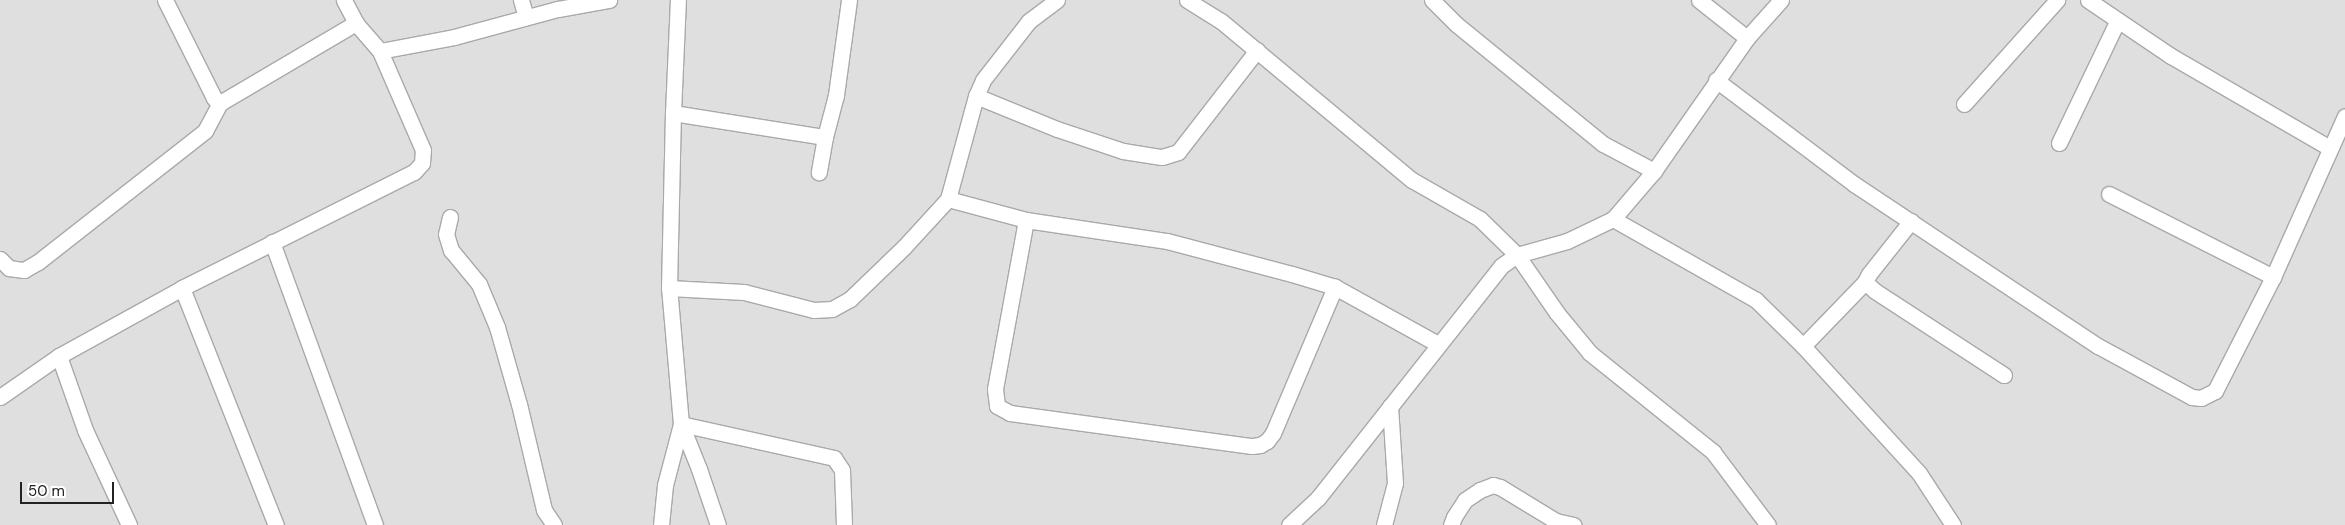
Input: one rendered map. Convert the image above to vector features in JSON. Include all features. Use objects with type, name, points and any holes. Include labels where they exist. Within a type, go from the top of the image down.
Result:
[{"type":"street","points":[[166,0],[214,98],[220,103]]},
{"type":"street","points":[[0,397],[59,356],[182,288],[401,180],[414,172],[422,163],[423,150],[380,51],[356,22],[344,0]]},
{"type":"street","points":[[521,0],[526,17]]},
{"type":"street","points":[[380,51],[454,37],[526,17],[609,0]]},
{"type":"street","points":[[678,0],[669,288],[681,424],[699,468],[718,525]]},
{"type":"street","points":[[819,172],[836,95],[849,0]]},
{"type":"street","points":[[669,288],[744,292],[814,310],[832,309],[850,299],[904,247],[948,199],[976,96],[989,71],[1029,21],[1057,0]]},
{"type":"street","points":[[1187,0],[1210,13],[1257,50],[1412,180],[1480,219],[1517,255],[1557,313],[1590,353],[1713,452],[1768,525]]},
{"type":"street","points":[[1432,0],[1456,24],[1602,144],[1654,171]]},
{"type":"street","points":[[1699,0],[1747,38]]},
{"type":"street","points":[[1289,525],[1318,498],[1501,266],[1517,255],[1567,242],[1614,219],[1654,171],[1747,38],[1781,0]]},
{"type":"street","points":[[1964,104],[2057,0]]},
{"type":"street","points":[[2088,0],[2171,56],[2330,148]]},
{"type":"street","points":[[2060,143],[2118,20]]},
{"type":"street","points":[[0,259],[9,268],[24,270],[38,262],[205,131],[220,103],[356,22]]},
{"type":"street","points":[[976,96],[1057,129],[1123,151],[1162,157],[1178,152],[1257,50]]},
{"type":"street","points":[[1716,80],[1854,184],[2098,346],[2192,397],[2201,398],[2215,391],[2273,277],[2345,116]]},
{"type":"street","points":[[673,113],[826,136]]},
{"type":"street","points":[[2109,194],[2273,277]]},
{"type":"street","points":[[948,199],[1026,220],[1167,241],[1335,287],[1438,344]]},
{"type":"street","points":[[450,218],[446,234],[452,250],[479,284],[497,326],[519,404],[544,510],[554,525]]},
{"type":"street","points":[[1614,219],[1756,300],[1803,346],[1919,473],[1953,525]]},
{"type":"street","points":[[1026,220],[995,389],[997,406],[1010,413],[1252,446],[1260,445],[1267,441],[1273,433],[1335,287]]},
{"type":"street","points":[[1803,346],[1865,282],[1868,274],[1911,221]]},
{"type":"street","points":[[272,242],[375,525]]},
{"type":"street","points":[[1865,282],[1875,291],[2004,375]]},
{"type":"street","points":[[182,288],[276,525]]},
{"type":"street","points":[[59,356],[85,430],[128,525]]},
{"type":"street","points":[[1384,525],[1395,483],[1390,406]]},
{"type":"street","points":[[661,525],[665,485],[681,424]]},
{"type":"street","points":[[681,424],[834,458],[842,470],[844,525]]},
{"type":"street","points":[[1451,525],[1454,516],[1465,500],[1480,490],[1493,485],[1500,487],[1556,521],[1574,525]]},
{"type":"shaded area","points":[[0,0],[2345,0],[2345,525],[0,525]]}]
